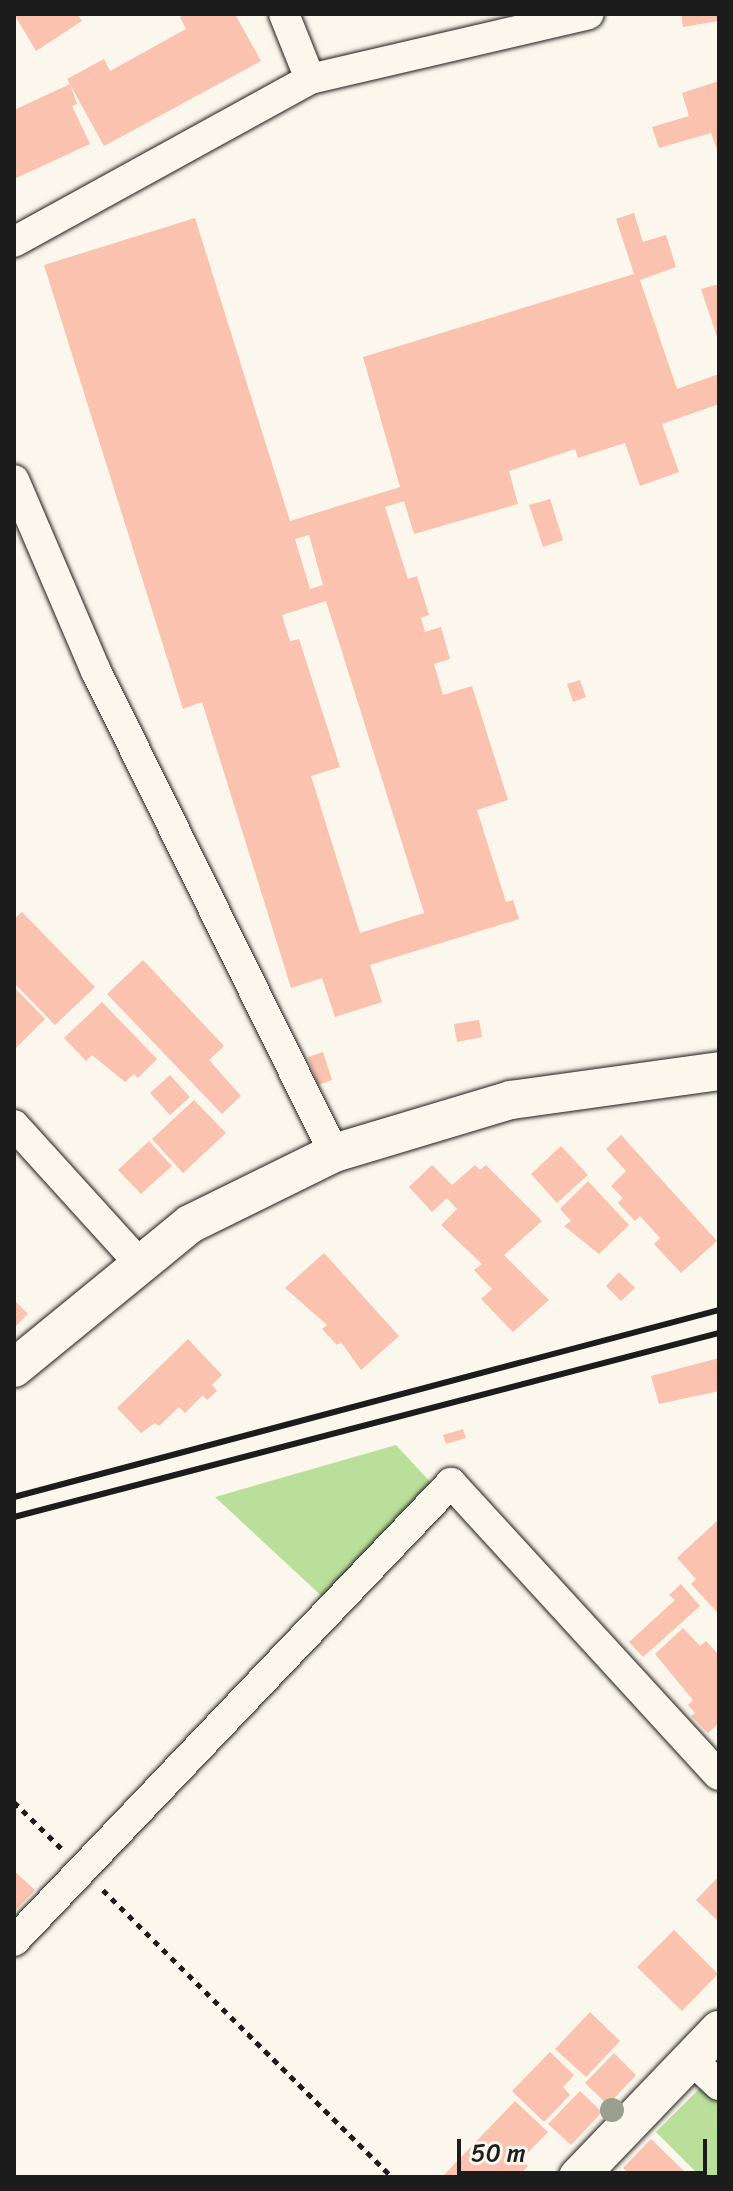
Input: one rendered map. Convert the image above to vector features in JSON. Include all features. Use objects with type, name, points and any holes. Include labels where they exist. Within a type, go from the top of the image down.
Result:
[{"type":"street","points":[[284,14],[310,79]]},
{"type":"street","points":[[14,242],[310,79],[512,22],[589,14]]},
{"type":"street","points":[[14,480],[96,671],[334,1153]]},
{"type":"street","points":[[14,1368],[190,1224],[334,1153],[511,1100],[719,1071]]},
{"type":"street","points":[[14,1125],[141,1265]]},
{"type":"street","points":[[14,1941],[451,1483],[719,1775]]},
{"type":"street","points":[[578,2177],[719,2030]]},
{"type":"street","points":[[691,2059],[719,2085]]},
{"type":"path","points":[[14,1802],[392,2177]]},
{"type":"green space","points":[[396,1445],[434,1486],[327,1601],[215,1497]]},
{"type":"green space","points":[[705,2083],[719,2097],[719,2177],[701,2177],[656,2132]]},
{"type":"building","points":[[14,14],[77,14],[82,21],[36,51]]},
{"type":"building","points":[[186,14],[235,14],[261,61],[104,146],[67,79],[104,59],[110,71],[186,29],[180,17]]},
{"type":"building","points":[[681,14],[719,14],[719,21],[683,27]]},
{"type":"building","points":[[719,81],[719,155],[711,133],[659,148],[652,127],[689,116],[682,93]]},
{"type":"building","points":[[70,84],[77,104],[72,106],[90,144],[14,179],[14,110]]},
{"type":"building","points":[[634,213],[643,242],[666,235],[676,267],[640,280],[677,389],[719,374],[719,404],[662,424],[679,472],[640,486],[625,443],[578,458],[575,449],[509,471],[518,504],[414,534],[404,501],[385,507],[408,579],[417,576],[429,615],[421,618],[425,632],[441,627],[450,659],[434,664],[443,695],[472,686],[508,800],[477,810],[506,902],[513,900],[519,919],[370,965],[382,1002],[335,1017],[322,978],[291,988],[202,702],[183,709],[44,265],[195,218],[290,521],[400,487],[363,357],[634,274],[616,219]],"holes":[[[309,535],[323,585],[310,589],[295,539]],[[326,601],[424,913],[360,933],[311,776],[340,767],[299,639],[290,641],[282,615]]]},
{"type":"building","points":[[719,284],[719,340],[718,340],[701,289]]},
{"type":"building","points":[[550,499],[563,540],[543,547],[529,505]]},
{"type":"building","points":[[580,680],[586,697],[573,702],[567,684]]},
{"type":"building","points":[[22,912],[95,987],[55,1025],[14,983],[14,919]]},
{"type":"building","points":[[143,960],[224,1046],[209,1060],[241,1096],[222,1114],[107,994]]},
{"type":"building","points":[[14,987],[45,1019],[14,1050]]},
{"type":"building","points":[[102,1002],[157,1059],[138,1078],[134,1074],[125,1082],[92,1055],[86,1061],[64,1038]]},
{"type":"building","points":[[479,1020],[482,1037],[457,1042],[454,1024]]},
{"type":"building","points":[[323,1052],[332,1080],[318,1085],[308,1057]]},
{"type":"building","points":[[170,1075],[190,1097],[170,1115],[150,1093]]},
{"type":"building","points":[[194,1100],[226,1133],[183,1173],[152,1139]]},
{"type":"building","points":[[621,1135],[717,1241],[681,1273],[654,1244],[660,1238],[640,1216],[635,1221],[618,1203],[623,1198],[611,1186],[626,1171],[606,1149]]},
{"type":"building","points":[[149,1141],[172,1166],[141,1194],[118,1170]]},
{"type":"building","points":[[561,1146],[588,1175],[557,1203],[531,1174]]},
{"type":"building","points":[[432,1165],[452,1185],[475,1165],[480,1170],[486,1165],[542,1221],[504,1255],[549,1300],[513,1332],[481,1299],[492,1289],[474,1270],[482,1264],[441,1225],[457,1209],[447,1198],[432,1212],[409,1187]]},
{"type":"building","points":[[588,1181],[629,1225],[599,1254],[564,1226],[571,1221],[560,1209]]},
{"type":"building","points":[[324,1253],[399,1336],[361,1370],[341,1342],[337,1345],[322,1329],[327,1325],[285,1288]]},
{"type":"building","points":[[619,1272],[635,1288],[621,1301],[606,1286]]},
{"type":"building","points":[[14,1300],[28,1314],[14,1328]]},
{"type":"building","points":[[188,1339],[222,1375],[212,1385],[217,1391],[207,1400],[203,1395],[185,1413],[179,1407],[159,1426],[155,1423],[141,1433],[117,1408]]},
{"type":"building","points":[[719,1358],[719,1391],[659,1404],[651,1376]]},
{"type":"building","points":[[463,1429],[466,1438],[446,1444],[443,1435]]},
{"type":"building","points":[[719,1519],[717,1612],[691,1584],[696,1579],[677,1558]]},
{"type":"building","points":[[681,1584],[700,1606],[643,1657],[629,1642],[675,1600],[669,1595]]},
{"type":"building","points":[[683,1628],[700,1646],[706,1641],[719,1655],[719,1723],[708,1733],[691,1716],[695,1713],[688,1705],[693,1700],[655,1654]]},
{"type":"building","points":[[14,1871],[35,1890],[14,1912]]},
{"type":"building","points":[[719,1876],[719,1922],[696,1900]]},
{"type":"building","points":[[674,1930],[718,1974],[682,2011],[637,1967]]},
{"type":"building","points":[[590,2012],[620,2041],[586,2077],[555,2049]]},
{"type":"building","points":[[550,2052],[574,2075],[563,2087],[570,2095],[544,2122],[512,2091]]},
{"type":"building","points":[[614,2053],[636,2075],[608,2105],[585,2083]]},
{"type":"building","points":[[580,2091],[602,2112],[571,2145],[548,2124]]},
{"type":"building","points":[[515,2101],[548,2132],[521,2160],[528,2166],[518,2177],[442,2177]]},
{"type":"building","points":[[651,2139],[690,2177],[632,2177],[623,2168]]},
{"type":"railway","points":[[14,1497],[719,1310]]},
{"type":"railway","points":[[14,1517],[719,1333]]}]
